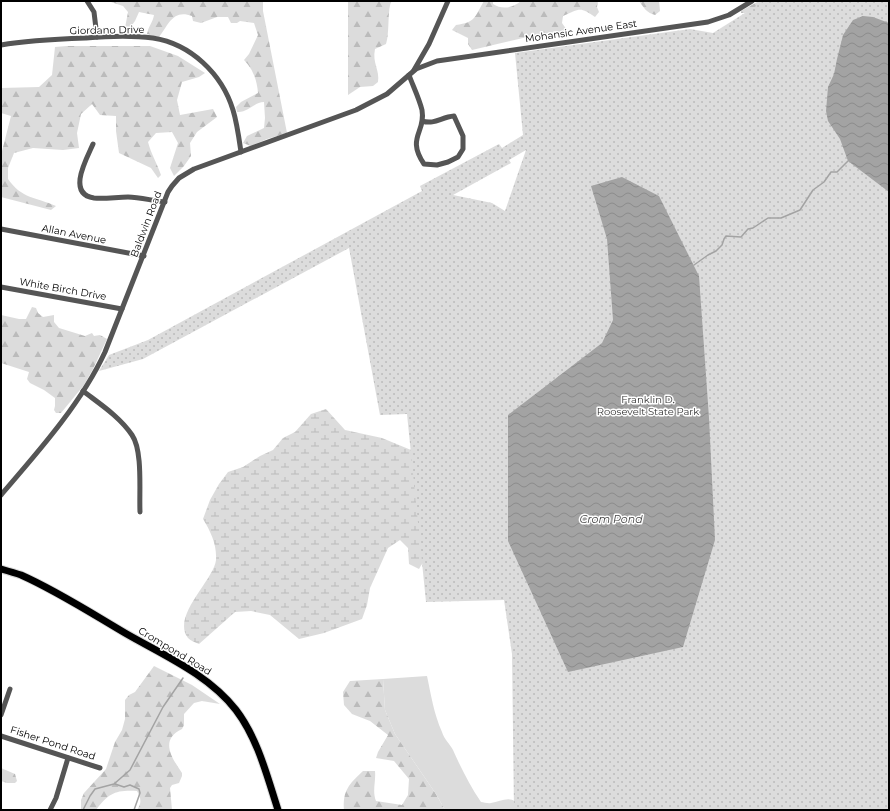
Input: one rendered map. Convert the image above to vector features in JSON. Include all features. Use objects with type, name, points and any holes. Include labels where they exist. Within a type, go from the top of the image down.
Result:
[{"type":"highway","name":"Crompond Road","points":[[1,569],[20,575],[44,586],[179,664],[213,686],[236,710],[250,732],[278,810]]},
{"type":"street","points":[[87,1],[94,12],[97,37]]},
{"type":"street","name":"Baldwin Road","points":[[1,495],[30,461],[84,391],[99,365],[165,202],[172,186],[179,178],[204,164],[356,110],[387,94],[411,73],[429,44],[448,1]]},
{"type":"street","name":"Mohansic Avenue East","points":[[411,73],[428,63],[447,58],[708,22],[729,15],[752,1]]},
{"type":"street","name":"Giordano Drive","points":[[1,45],[20,42],[120,36],[153,38],[177,45],[206,64],[222,84],[236,119],[241,152]]},
{"type":"street","points":[[411,73],[422,111],[422,121],[415,146],[418,155],[424,164],[437,165],[458,157],[463,149],[463,136],[454,116],[447,116],[429,124],[422,121]]},
{"type":"street","points":[[93,144],[83,166],[79,182],[86,195],[94,198],[130,197],[165,202]]},
{"type":"street","name":"Allan Avenue","points":[[1,229],[144,256]]},
{"type":"street","name":"White Birch Drive","points":[[1,287],[122,308]]},
{"type":"street","points":[[84,391],[116,416],[133,436],[139,462],[140,512]]},
{"type":"street","points":[[1,715],[10,689]]},
{"type":"street","name":"Fisher Pond Road","points":[[1,736],[100,768]]},
{"type":"street","points":[[50,810],[56,798],[68,758]]},
{"type":"green space","points":[[108,1],[263,1],[263,11],[287,133],[251,146],[243,143],[247,136],[264,128],[265,118],[264,102],[260,102],[241,112],[237,112],[236,107],[241,102],[258,93],[254,75],[244,60],[249,54],[258,35],[254,23],[240,21],[237,23],[231,23],[228,17],[217,17],[201,23],[193,21],[192,16],[180,14],[172,19],[159,37],[147,34],[154,15],[139,12],[129,29],[125,28],[128,12],[123,6]]},
{"type":"green space","points":[[348,1],[392,1],[390,4],[386,44],[375,49],[374,54],[378,82],[373,86],[360,87],[348,95]]},
{"type":"green space","points":[[484,1],[493,1],[493,4],[496,6],[504,8],[511,7],[521,1],[598,1],[597,7],[599,12],[595,17],[583,10],[563,16],[562,23],[569,33],[563,35],[523,38],[472,50],[468,44],[468,38],[452,30],[456,25],[471,21]]},
{"type":"green space","points":[[639,1],[659,1],[660,11],[655,15],[652,14],[646,10]]},
{"type":"green space","points":[[759,1],[784,1],[741,13],[741,11]]},
{"type":"green space","name":"Franklin D. Roosevelt State Park","points":[[764,1],[889,1],[889,810],[514,810],[512,654],[504,600],[426,602],[407,414],[380,415],[349,248],[143,359],[99,371],[109,355],[148,340],[422,191],[420,186],[499,144],[502,148],[523,135],[515,53],[690,29],[713,33]],"holes":[[[526,150],[505,211],[492,203],[453,195],[511,163],[509,160]]]},
{"type":"green space","points":[[150,46],[178,56],[205,73],[199,77],[182,82],[177,100],[180,115],[213,109],[217,117],[197,132],[190,143],[191,156],[174,176],[170,168],[178,143],[172,132],[156,133],[148,142],[161,175],[158,178],[151,168],[119,153],[116,131],[116,116],[100,115],[92,104],[81,114],[77,133],[79,148],[63,150],[33,148],[14,153],[8,168],[8,179],[13,186],[30,197],[56,206],[51,210],[1,197],[1,155],[11,116],[1,113],[1,88],[39,87],[52,75],[55,47]]},
{"type":"green space","points":[[32,307],[36,308],[38,313],[43,317],[54,315],[54,322],[59,328],[85,336],[92,333],[94,336],[100,335],[107,339],[84,385],[61,413],[56,413],[54,410],[55,398],[44,390],[30,383],[27,379],[29,372],[1,363],[1,315],[26,319]]},
{"type":"green space","points":[[326,409],[345,430],[382,438],[411,450],[435,474],[683,647],[429,551],[419,569],[409,564],[408,548],[400,540],[388,548],[370,588],[367,605],[362,619],[324,633],[299,639],[270,615],[251,611],[235,612],[199,644],[190,640],[184,629],[185,619],[195,598],[214,568],[216,560],[216,549],[213,539],[203,519],[210,500],[219,484],[228,472],[243,467],[273,450],[283,438],[295,432],[311,414]]},
{"type":"green space","points":[[154,666],[192,685],[220,704],[202,701],[194,703],[184,714],[184,725],[182,729],[175,733],[171,738],[169,744],[170,750],[182,773],[179,783],[172,785],[170,788],[172,810],[137,810],[140,800],[137,791],[123,791],[109,796],[96,810],[81,810],[81,800],[84,793],[106,769],[115,742],[122,730],[125,719],[125,700],[129,695],[135,692]]},
{"type":"green space","points":[[427,676],[435,711],[443,735],[453,750],[473,790],[481,802],[490,803],[510,799],[516,802],[517,810],[445,810],[436,794],[395,734],[385,710],[383,679]]},
{"type":"green space","points":[[383,679],[385,710],[395,734],[436,794],[445,810],[344,810],[344,798],[346,792],[354,779],[363,771],[375,771],[374,794],[376,801],[402,805],[408,795],[409,779],[394,761],[376,758],[388,735],[370,721],[352,714],[344,705],[343,692],[350,681]]},
{"type":"green space","points":[[1,768],[15,774],[17,781],[15,783],[7,783],[1,781]]},
{"type":"water","points":[[863,16],[873,17],[889,23],[889,192],[848,161],[840,139],[828,121],[826,111],[828,87],[834,74],[843,35],[853,20]]},
{"type":"water","name":"Crom Pond","points":[[622,177],[659,196],[699,276],[709,418],[715,540],[683,647],[568,672],[508,541],[508,415],[602,343],[613,320],[607,239],[591,186]]},
{"type":"waterway","points":[[694,265],[716,251],[722,245],[726,236],[741,237],[748,229],[753,228],[768,218],[781,218],[800,210],[813,190],[824,182],[831,172],[837,172],[848,161]]},
{"type":"waterway","points":[[83,810],[95,789],[114,784],[130,770],[163,707],[183,678]]},
{"type":"waterway","points":[[115,784],[124,787],[130,785],[139,789],[140,793],[134,810]]}]
